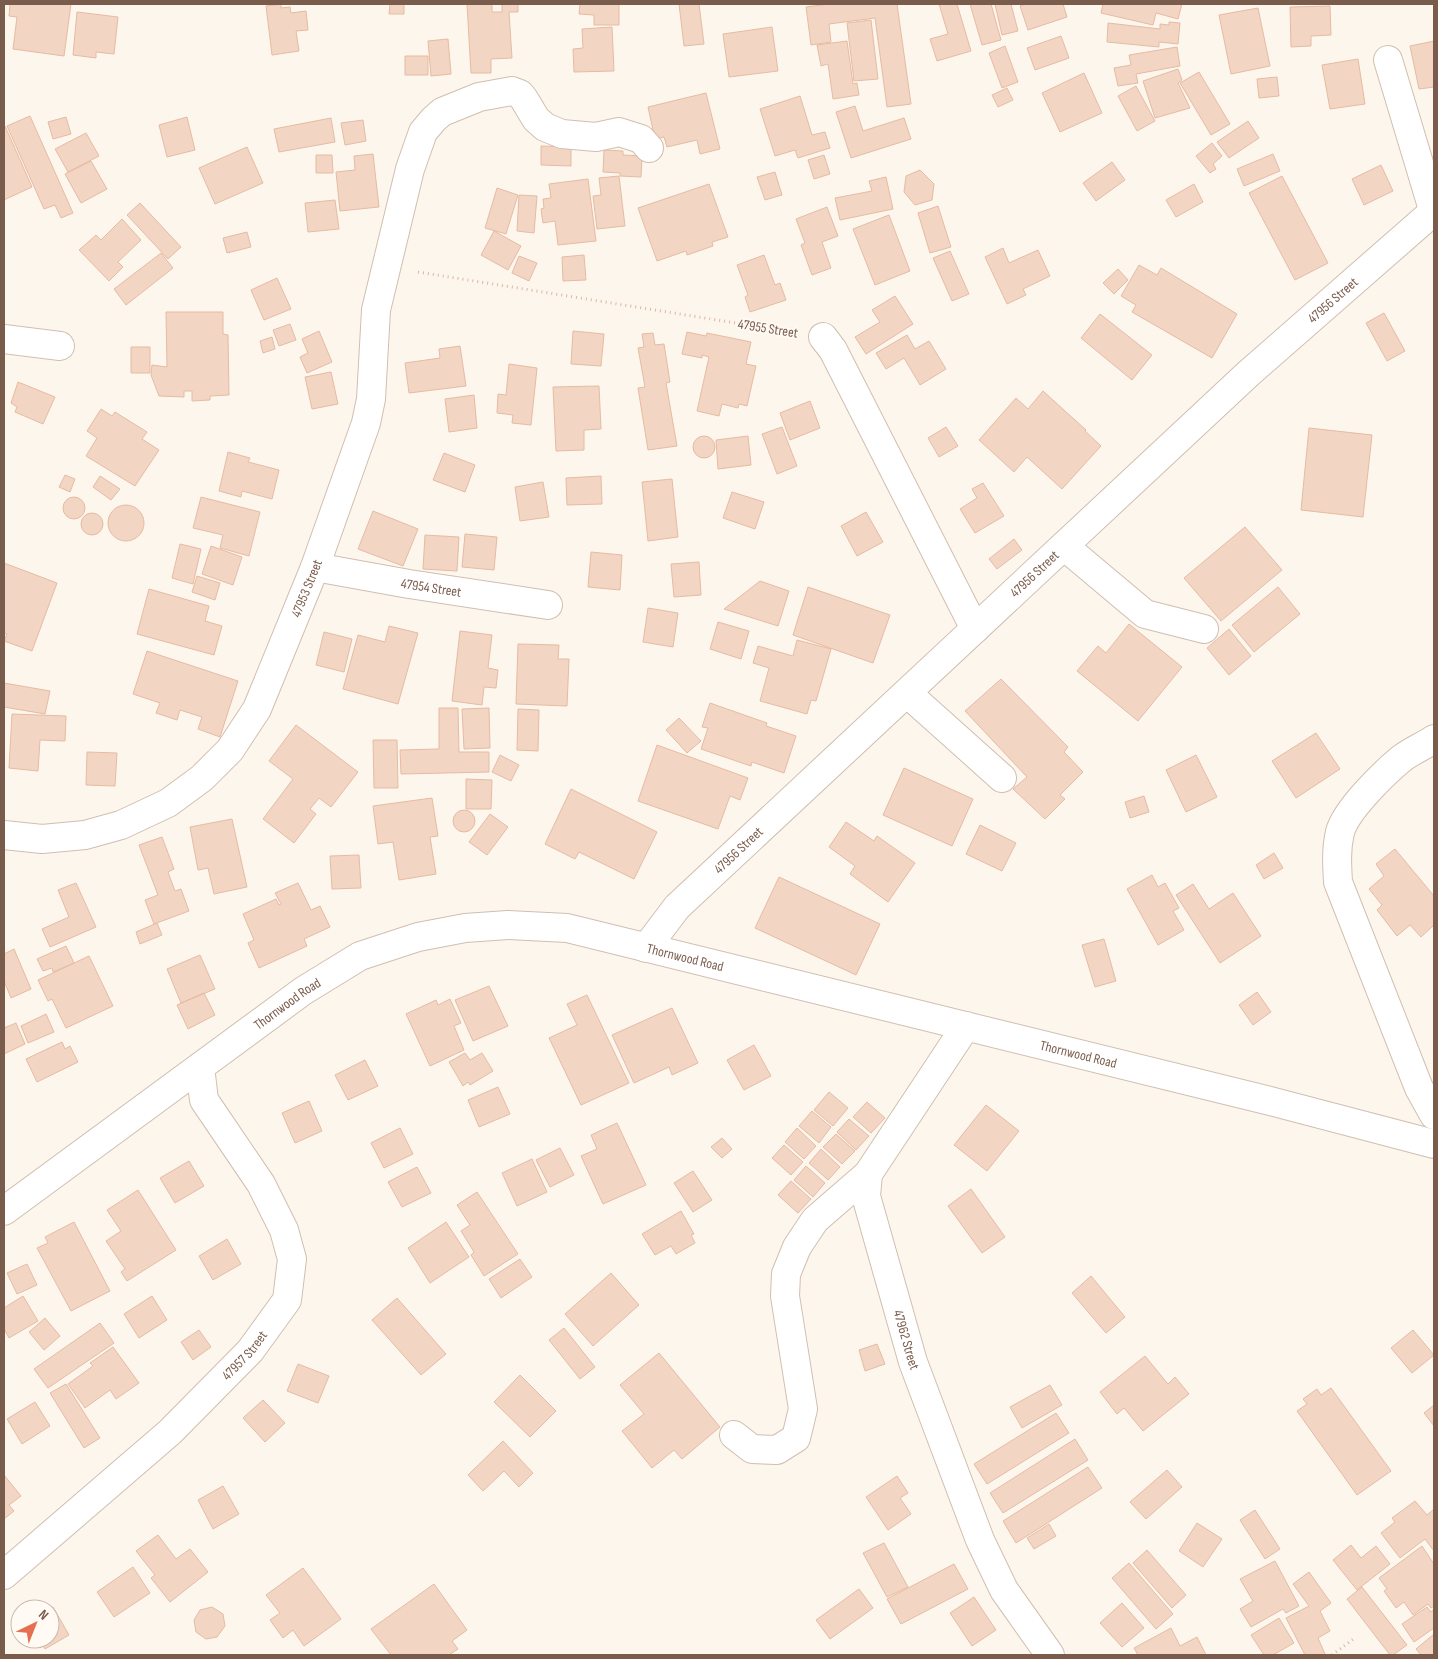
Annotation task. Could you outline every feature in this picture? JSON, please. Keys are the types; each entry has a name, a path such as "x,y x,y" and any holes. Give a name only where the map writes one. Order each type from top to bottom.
{"street":[{"path":"1388,60 1434,212"},
{"name":"47953 Street","path":"4,835 42,839 85,835 121,825 168,803 202,778 230,750 257,709 315,567 366,423 370,399 376,310 388,267 410,169 423,132 434,119 442,112 479,97 512,91 520,94 536,120 562,134 596,137 619,132 641,139 649,148"},
{"name":"47956 Street","path":"646,948 677,907 1249,373 1434,212"},
{"path":"823,337 833,350 976,629"},
{"path":"4,339 60,346"},
{"path":"1064,546 1145,614 1204,629"},
{"name":"47954 Street","path":"315,567 548,605"},
{"path":"907,693 1002,778"},
{"path":"1434,739 1402,758 1368,791 1352,811 1341,830 1336,856 1338,882 1419,1088 1434,1115"},
{"name":"Thornwood Road","path":"4,1211 303,991 360,956 418,937 465,928 508,925 567,928 1274,1102 1434,1144"},
{"path":"734,1436 752,1449 769,1450 778,1450 796,1438 803,1409 784,1296 786,1274 797,1246 815,1220 868,1174 966,1026"},
{"name":"47957 Street","path":"4,1575 170,1432 250,1351 287,1300 292,1259 284,1230 261,1184 204,1100 200,1067"},
{"name":"47962 Street","path":"868,1174 866,1196 914,1362 980,1540 1004,1590 1050,1655"}],"path":[{"name":"47955 Street","path":"388,267 823,337"},
{"path":"1332,1655 1356,1637"}],"building":[{"path":"10,4 71,4 64,56 13,49 17,17 9,16"},
{"path":"281,4 281,8 290,7 291,13 306,11 308,30 296,31 299,51 272,55 266,6"},
{"path":"390,4 404,4 404,14 389,14"},
{"path":"467,4 492,4 492,12 502,12 502,4 518,4 518,12 509,12 512,58 491,59 491,73 471,73"},
{"path":"580,4 619,4 619,25 594,25 594,15 579,14"},
{"path":"679,4 699,4 704,44 684,46"},
{"path":"829,4 897,4 911,104 887,107 875,18 829,24 831,42 811,45 806,7"},
{"path":"939,4 957,4 971,51 937,61 930,39 948,34"},
{"path":"970,4 991,4 1001,40 982,45"},
{"path":"995,4 1011,4 1018,31 1002,35"},
{"path":"1026,4 1063,4 1067,17 1028,30 1020,6"},
{"path":"1103,4 1182,4 1178,19 1156,13 1153,25 1101,13"},
{"path":"1330,6 1331,35 1311,36 1311,46 1291,47 1290,7"},
{"path":"1258,8 1270,66 1231,74 1219,15"},
{"path":"77,12 118,17 114,54 96,52 96,58 73,55"},
{"path":"871,20 878,79 854,81 847,23"},
{"path":"1169,22 1180,23 1178,44 1159,42 1159,47 1107,42 1108,23 1160,29 1160,24 1169,25"},
{"path":"612,27 614,71 574,72 573,49 583,48 582,29"},
{"path":"772,27 778,71 729,77 723,34"},
{"path":"1061,36 1069,58 1035,70 1027,48"},
{"path":"448,39 451,74 431,76 428,41"},
{"path":"847,41 853,84 857,83 859,95 833,99 828,64 821,66 817,45"},
{"path":"1434,41 1434,87 1419,89 1410,46"},
{"path":"1005,46 1018,82 1002,88 989,53"},
{"path":"1177,47 1180,66 1136,74 1138,83 1118,86 1114,68 1131,65 1129,55"},
{"path":"405,56 428,56 428,75 405,75"},
{"path":"1358,59 1365,104 1330,109 1322,65"},
{"path":"1178,69 1182,80 1178,83 1190,108 1155,118 1143,81"},
{"path":"1199,72 1230,124 1211,135 1180,83"},
{"path":"1084,73 1102,113 1060,132 1042,93"},
{"path":"1277,77 1279,96 1259,98 1257,79"},
{"path":"1136,86 1155,121 1137,131 1118,96"},
{"path":"1007,88 1013,100 998,107 992,95"},
{"path":"706,93 720,149 700,154 697,140 667,147 664,137 655,139 648,107"},
{"path":"800,96 812,135 825,132 830,148 798,158 795,150 775,156 760,109"},
{"path":"855,106 863,131 904,118 911,139 851,158 836,112"},
{"path":"30,116 73,213 61,218 55,205 44,209 7,126"},
{"path":"66,117 71,134 53,139 48,122"},
{"path":"187,117 195,150 167,157 159,125"},
{"path":"331,118 335,142 279,152 274,129"},
{"path":"363,120 366,141 345,145 341,123"},
{"path":"1248,121 1259,138 1229,158 1217,142"},
{"path":"4,127 32,187 4,200"},
{"path":"86,133 99,156 68,172 55,149"},
{"path":"1212,143 1222,156 1213,164 1216,169 1210,173 1196,156"},
{"path":"541,146 571,147 571,166 541,165"},
{"path":"247,147 263,183 215,204 199,168"},
{"path":"604,150 623,151 623,155 642,156 641,177 620,176 620,173 603,172"},
{"path":"373,154 379,207 340,211 336,172 355,170 354,156"},
{"path":"1273,154 1280,171 1244,186 1237,169"},
{"path":"316,155 332,155 333,173 316,173"},
{"path":"824,155 830,174 814,179 808,160"},
{"path":"91,161 107,189 81,203 65,174"},
{"path":"1112,162 1125,180 1096,201 1083,183"},
{"path":"1381,165 1393,191 1364,205 1352,179"},
{"path":"920,170 934,184 932,200 915,205 904,192 906,176"},
{"path":"775,172 782,195 765,200 757,177"},
{"path":"619,176 625,226 597,229 593,196 601,195 599,178"},
{"path":"1282,176 1328,263 1295,280 1249,193"},
{"path":"886,177 893,209 840,220 835,198 872,191 869,181"},
{"path":"588,179 596,241 558,245 555,221 543,223 541,209 544,208 543,199 551,198 549,184"},
{"path":"709,184 728,237 712,242 713,246 687,255 686,251 657,261 638,208"},
{"path":"1194,184 1203,202 1176,217 1166,200"},
{"path":"497,188 518,195 506,234 485,228"},
{"path":"519,195 537,196 534,233 517,231"},
{"path":"335,200 339,229 308,232 305,203"},
{"path":"140,203 181,247 168,259 127,215"},
{"path":"938,206 951,247 930,253 918,213"},
{"path":"827,207 838,236 822,242 831,268 812,275 801,245 805,243 796,219"},
{"path":"889,215 910,271 875,285 853,229"},
{"path":"122,219 141,240 118,262 123,267 109,281 79,250 96,235 101,240"},
{"path":"494,231 521,246 508,270 481,255"},
{"path":"247,232 251,247 227,253 223,238"},
{"path":"1003,248 1009,263 1038,250 1050,276 1023,289 1026,295 1007,304 985,257"},
{"path":"950,251 969,294 952,301 933,258"},
{"path":"161,253 173,268 126,305 114,289"},
{"path":"584,255 586,280 563,281 562,257"},
{"path":"764,255 775,285 780,283 786,300 750,312 745,297 748,295 737,265"},
{"path":"519,256 537,263 529,281 512,273"},
{"path":"1139,265 1157,275 1161,268 1237,314 1212,358 1132,312 1136,305 1121,296"},
{"path":"1118,269 1128,280 1114,294 1103,283"},
{"path":"277,278 291,309 264,320 251,290"},
{"path":"895,296 913,324 866,354 855,337 880,322 872,310"},
{"path":"166,312 223,312 223,334 228,335 229,395 210,396 210,400 192,401 192,391 184,391 184,397 159,396 151,375 152,365 167,367"},
{"path":"1384,313 1405,351 1387,361 1366,323"},
{"path":"1100,314 1152,355 1132,380 1081,338"},
{"path":"290,324 296,340 279,346 273,330"},
{"path":"319,331 332,362 307,373 300,357 308,353 302,339"},
{"path":"573,331 604,334 601,366 571,364"},
{"path":"687,332 706,336 707,333 751,342 746,364 756,366 747,406 739,404 738,408 722,404 719,416 697,411 709,357 702,355 702,358 682,354"},
{"path":"653,333 655,345 664,344 670,382 666,383 677,446 648,450 638,388 645,387 638,348 644,347 642,334"},
{"path":"907,335 915,349 929,341 946,369 920,385 904,358 886,369 876,353"},
{"path":"272,337 275,349 263,353 260,341"},
{"path":"460,346 466,386 409,393 405,363 440,358 439,349"},
{"path":"131,347 150,347 150,373 131,373"},
{"path":"509,364 537,368 531,425 512,423 513,415 497,413 498,394 506,395"},
{"path":"331,372 338,404 312,409 305,377"},
{"path":"18,382 55,397 43,424 15,412 17,407 11,403"},
{"path":"599,386 601,429 584,430 584,450 556,451 553,387"},
{"path":"1043,391 1101,446 1062,489 1027,457 1014,472 979,440 1016,398 1028,409"},
{"path":"474,395 477,428 449,432 445,399"},
{"path":"810,401 820,428 790,440 780,413"},
{"path":"101,409 112,416 115,412 147,432 142,439 159,450 135,486 86,456 97,438 87,431"},
{"path":"782,427 797,466 777,474 762,434"},
{"path":"946,427 958,446 939,457 928,438"},
{"path":"1309,428 1372,435 1363,517 1301,510"},
{"path":"704,436 712,439 715,447 712,455 704,458 696,455 693,447 696,439"},
{"path":"748,436 751,465 718,469 716,440"},
{"path":"228,452 250,458 248,462 279,470 272,499 242,491 241,497 219,491"},
{"path":"444,453 475,465 465,492 433,480"},
{"path":"65,475 75,479 70,492 59,487"},
{"path":"100,476 120,489 111,500 93,487"},
{"path":"601,476 602,504 567,505 566,478"},
{"path":"672,479 678,537 648,541 642,482"},
{"path":"543,482 549,517 520,521 515,487"},
{"path":"983,483 1004,516 975,533 960,509 977,498 972,489"},
{"path":"732,492 764,502 755,529 723,518"},
{"path":"74,497 82,500 85,508 82,516 74,519 66,516 63,508 66,500"},
{"path":"201,497 260,512 249,556 220,548 223,535 193,528"},
{"path":"126,505 139,510 144,523 139,536 126,541 113,536 108,523 113,510"},
{"path":"373,511 418,529 403,566 358,549"},
{"path":"866,512 883,542 857,556 841,526"},
{"path":"92,513 100,516 103,524 100,532 92,535 84,532 81,524 84,516"},
{"path":"1245,527 1282,570 1221,621 1184,578"},
{"path":"465,534 497,537 494,570 462,567"},
{"path":"425,535 459,537 457,571 423,569"},
{"path":"1014,539 1022,550 997,569 989,559"},
{"path":"180,544 201,549 193,584 172,578"},
{"path":"211,546 242,557 233,585 202,574"},
{"path":"591,552 622,555 620,590 588,587"},
{"path":"699,562 701,595 674,597 671,564"},
{"path":"4,563 57,583 32,651 4,641 7,634 4,633"},
{"path":"197,576 220,583 215,600 192,592"},
{"path":"760,581 789,591 778,626 724,609"},
{"path":"808,587 890,615 873,663 793,635"},
{"path":"1278,587 1300,614 1254,652 1232,625"},
{"path":"149,589 209,606 205,621 222,626 214,655 137,634"},
{"path":"648,608 678,613 673,647 643,642"},
{"path":"718,622 749,631 741,659 710,649"},
{"path":"1129,624 1182,667 1138,721 1077,671 1098,646 1106,653"},
{"path":"389,626 418,633 398,704 343,689 358,635 385,642"},
{"path":"1229,629 1251,656 1229,675 1207,648"},
{"path":"460,631 492,635 488,668 498,670 496,688 484,687 482,705 452,701"},
{"path":"324,632 352,639 344,672 316,665"},
{"path":"797,640 831,649 816,701 811,700 807,714 760,701 769,668 753,663 758,646 793,656"},
{"path":"518,644 559,645 558,659 569,659 567,706 516,704"},
{"path":"147,651 238,681 220,737 198,729 202,717 180,710 177,720 156,713 160,703 133,694"},
{"path":"1001,679 1068,747 1064,752 1083,772 1060,795 1065,799 1045,819 1013,789 1027,777 965,711"},
{"path":"4,683 50,691 45,714 4,707"},
{"path":"710,703 767,723 766,726 796,736 784,773 752,762 751,766 701,749 708,728 702,727"},
{"path":"439,708 458,708 459,752 489,752 489,772 401,774 400,750 439,749"},
{"path":"489,708 490,748 464,749 462,709"},
{"path":"518,709 539,710 538,751 517,750"},
{"path":"12,714 66,716 65,741 40,740 38,771 9,768"},
{"path":"679,718 701,741 687,753 666,730"},
{"path":"296,725 358,772 331,807 319,798 310,809 316,814 294,843 263,819 293,779 269,761"},
{"path":"1316,733 1340,769 1296,798 1272,761"},
{"path":"373,740 397,740 398,788 374,788"},
{"path":"657,745 748,778 740,800 730,796 718,829 638,801"},
{"path":"87,752 117,753 115,786 86,785"},
{"path":"500,755 519,765 511,781 492,772"},
{"path":"1196,755 1217,797 1186,812 1166,770"},
{"path":"904,768 973,799 952,846 883,815"},
{"path":"466,779 492,780 491,809 466,809"},
{"path":"571,789 657,832 634,879 579,852 575,859 545,844"},
{"path":"1144,796 1149,812 1130,818 1125,802"},
{"path":"432,798 438,836 430,837 436,874 399,880 393,842 378,844 373,806"},
{"path":"464,810 472,813 475,821 472,829 464,832 456,829 453,821 456,813"},
{"path":"490,814 508,827 487,855 469,842"},
{"path":"232,819 247,887 214,894 208,868 198,870 190,827"},
{"path":"846,822 874,841 877,836 915,863 888,902 850,874 855,866 829,847"},
{"path":"980,825 1016,843 1002,871 966,854"},
{"path":"162,837 174,869 168,872 175,891 181,889 189,911 154,924 145,900 158,895 139,845"},
{"path":"1395,849 1434,896 1434,925 1421,937 1410,925 1397,936 1377,910 1382,905 1369,889 1384,876 1376,864"},
{"path":"1274,853 1283,868 1264,879 1256,865"},
{"path":"359,855 361,888 332,889 330,856"},
{"path":"1152,875 1158,887 1165,883 1179,908 1173,911 1184,930 1158,945 1127,889"},
{"path":"779,877 880,924 856,975 755,928"},
{"path":"76,883 96,927 50,947 42,929 69,917 58,890"},
{"path":"298,883 311,910 320,906 330,927 304,939 307,946 259,968 248,943 254,940 243,914 276,899 279,905 281,904 275,893"},
{"path":"1193,884 1209,909 1233,893 1261,936 1220,963 1176,895"},
{"path":"157,923 162,935 140,944 136,932"},
{"path":"1104,939 1116,981 1095,987 1082,945"},
{"path":"66,946 74,963 53,972 52,968 43,971 37,959"},
{"path":"14,949 31,989 11,998 4,981 4,954"},
{"path":"200,955 215,989 181,1003 167,969"},
{"path":"89,956 113,1006 66,1028 52,999 48,1001 38,980"},
{"path":"489,986 508,1026 473,1041 455,1000"},
{"path":"1257,992 1271,1012 1253,1025 1239,1005"},
{"path":"204,993 215,1015 188,1029 177,1005"},
{"path":"587,995 629,1083 581,1105 549,1038 577,1025 567,1004"},
{"path":"450,999 461,1023 454,1026 464,1050 430,1066 406,1014 436,1000 438,1005"},
{"path":"672,1008 698,1063 672,1075 669,1067 634,1083 612,1035"},
{"path":"46,1014 54,1032 28,1043 21,1026"},
{"path":"16,1023 25,1044 4,1054 4,1028"},
{"path":"62,1042 65,1049 70,1046 78,1062 37,1082 26,1059"},
{"path":"754,1045 771,1076 744,1090 727,1060"},
{"path":"465,1053 470,1060 482,1053 493,1071 470,1085 468,1082 463,1086 449,1062"},
{"path":"365,1060 378,1086 348,1100 335,1075"},
{"path":"498,1087 510,1114 479,1127 468,1100"},
{"path":"829,1092 848,1108 833,1126 814,1110"},
{"path":"309,1101 322,1131 295,1143 282,1113"},
{"path":"867,1102 885,1118 871,1133 853,1117"},
{"path":"986,1105 1019,1131 987,1171 954,1145"},
{"path":"812,1111 831,1127 819,1143 799,1126"},
{"path":"849,1119 869,1136 856,1150 837,1132"},
{"path":"617,1123 646,1185 603,1204 581,1156 597,1149 591,1135"},
{"path":"400,1128 413,1154 384,1168 371,1143"},
{"path":"797,1128 816,1146 804,1159 785,1142"},
{"path":"836,1134 855,1151 842,1164 823,1147"},
{"path":"722,1138 732,1149 722,1158 711,1147"},
{"path":"784,1145 803,1162 791,1175 772,1158"},
{"path":"560,1148 574,1175 550,1187 536,1160"},
{"path":"821,1149 840,1167 828,1180 809,1163"},
{"path":"532,1159 547,1192 517,1206 502,1173"},
{"path":"189,1161 204,1186 175,1203 160,1178"},
{"path":"806,1166 825,1183 813,1197 794,1180"},
{"path":"417,1167 431,1193 402,1207 388,1182"},
{"path":"693,1171 712,1200 693,1212 674,1183"},
{"path":"791,1181 811,1199 798,1213 778,1195"},
{"path":"971,1189 1005,1237 982,1253 948,1206"},
{"path":"138,1190 176,1250 127,1281 121,1272 125,1269 106,1241 121,1231 107,1210"},
{"path":"477,1192 518,1254 484,1276 471,1255 474,1252 461,1231 470,1225 457,1205"},
{"path":"681,1211 694,1234 691,1235 695,1243 676,1254 671,1246 655,1255 642,1234"},
{"path":"74,1222 110,1291 71,1311 37,1248 48,1243 45,1237"},
{"path":"446,1222 469,1257 430,1283 408,1248"},
{"path":"227,1239 241,1264 213,1280 199,1256"},
{"path":"520,1259 532,1277 501,1298 489,1279"},
{"path":"27,1264 37,1285 17,1294 7,1273"},
{"path":"611,1273 639,1305 593,1346 565,1314"},
{"path":"1091,1276 1125,1317 1106,1333 1072,1293"},
{"path":"23,1296 38,1321 9,1338 4,1329 4,1308"},
{"path":"152,1296 167,1320 139,1338 124,1314"},
{"path":"397,1298 446,1354 421,1375 372,1320"},
{"path":"45,1318 60,1336 44,1350 29,1332"},
{"path":"100,1323 114,1343 48,1388 34,1369"},
{"path":"564,1328 595,1367 580,1379 549,1340"},
{"path":"199,1330 211,1347 193,1360 181,1342"},
{"path":"1413,1330 1434,1355 1412,1373 1391,1348"},
{"path":"877,1344 885,1364 865,1371 859,1350"},
{"path":"113,1347 139,1383 116,1399 110,1390 85,1408 68,1384 93,1366 90,1363"},
{"path":"659,1353 720,1427 682,1459 674,1450 652,1468 622,1431 644,1414 620,1385"},
{"path":"1145,1356 1168,1384 1175,1377 1189,1394 1143,1431 1124,1408 1117,1414 1100,1392"},
{"path":"298,1364 329,1376 318,1403 287,1391"},
{"path":"520,1375 556,1411 530,1437 494,1402"},
{"path":"66,1384 100,1438 84,1448 50,1393"},
{"path":"1050,1385 1062,1405 1022,1428 1010,1407"},
{"path":"1331,1388 1391,1471 1357,1495 1297,1411 1307,1404 1303,1399 1317,1389 1321,1395"},
{"path":"263,1400 285,1423 265,1442 243,1418"},
{"path":"35,1402 50,1426 22,1444 7,1419"},
{"path":"1434,1405 1434,1426 1424,1413"},
{"path":"1056,1413 1069,1433 987,1484 974,1464"},
{"path":"1075,1439 1088,1460 1003,1513 990,1493"},
{"path":"503,1441 533,1473 519,1487 504,1471 483,1491 468,1475"},
{"path":"1088,1467 1102,1488 1016,1543 1003,1521"},
{"path":"1167,1470 1182,1487 1146,1519 1130,1502"},
{"path":"4,1475 21,1496 9,1505 14,1511 4,1519"},
{"path":"897,1476 908,1493 900,1498 911,1514 888,1530 866,1497"},
{"path":"223,1486 239,1514 213,1529 198,1500"},
{"path":"1415,1501 1427,1515 1434,1509 1434,1551 1425,1539 1400,1558 1381,1533 1395,1522 1392,1518"},
{"path":"1255,1510 1280,1549 1265,1559 1240,1520"},
{"path":"1197,1523 1222,1539 1203,1567 1179,1551"},
{"path":"1049,1524 1056,1536 1034,1549 1027,1538"},
{"path":"158,1535 176,1559 190,1549 208,1572 170,1602 151,1578 155,1575 136,1551"},
{"path":"884,1543 908,1587 887,1597 863,1553"},
{"path":"1351,1545 1361,1558 1376,1546 1390,1564 1357,1590 1333,1560"},
{"path":"1422,1546 1434,1564 1434,1606 1431,1608 1428,1604 1413,1615 1404,1602 1396,1608 1384,1591 1387,1589 1379,1578"},
{"path":"1147,1550 1186,1595 1172,1608 1133,1563"},
{"path":"1275,1561 1299,1606 1286,1613 1283,1609 1251,1627 1240,1609 1253,1601 1240,1579"},
{"path":"1129,1563 1173,1614 1156,1629 1112,1578"},
{"path":"954,1564 968,1589 901,1624 887,1599"},
{"path":"133,1567 150,1593 114,1617 97,1592"},
{"path":"303,1568 341,1619 304,1646 293,1630 283,1638 270,1620 280,1613 266,1595"},
{"path":"1309,1572 1331,1603 1320,1611 1330,1631 1318,1638 1325,1654 1322,1655 1305,1655 1286,1618 1309,1606 1293,1584"},
{"path":"434,1584 467,1630 452,1641 458,1649 449,1655 391,1655 371,1629"},
{"path":"1362,1587 1407,1645 1393,1655 1390,1655 1347,1599"},
{"path":"859,1589 873,1608 830,1639 816,1620"},
{"path":"974,1597 996,1630 972,1646 950,1613"},
{"path":"1122,1603 1144,1628 1122,1647 1100,1623"},
{"path":"212,1607 223,1614 225,1626 217,1637 206,1639 196,1632 194,1620 200,1610"},
{"path":"1427,1607 1431,1612 1434,1609 1434,1628 1414,1642 1402,1624"},
{"path":"1279,1618 1294,1643 1273,1655 1264,1655 1251,1635"},
{"path":"60,1619 69,1635 60,1640"},
{"path":"1171,1628 1180,1646 1197,1637 1206,1655 1138,1655 1134,1648"},
{"path":"1434,1634 1434,1655 1421,1655 1416,1649"}]}
